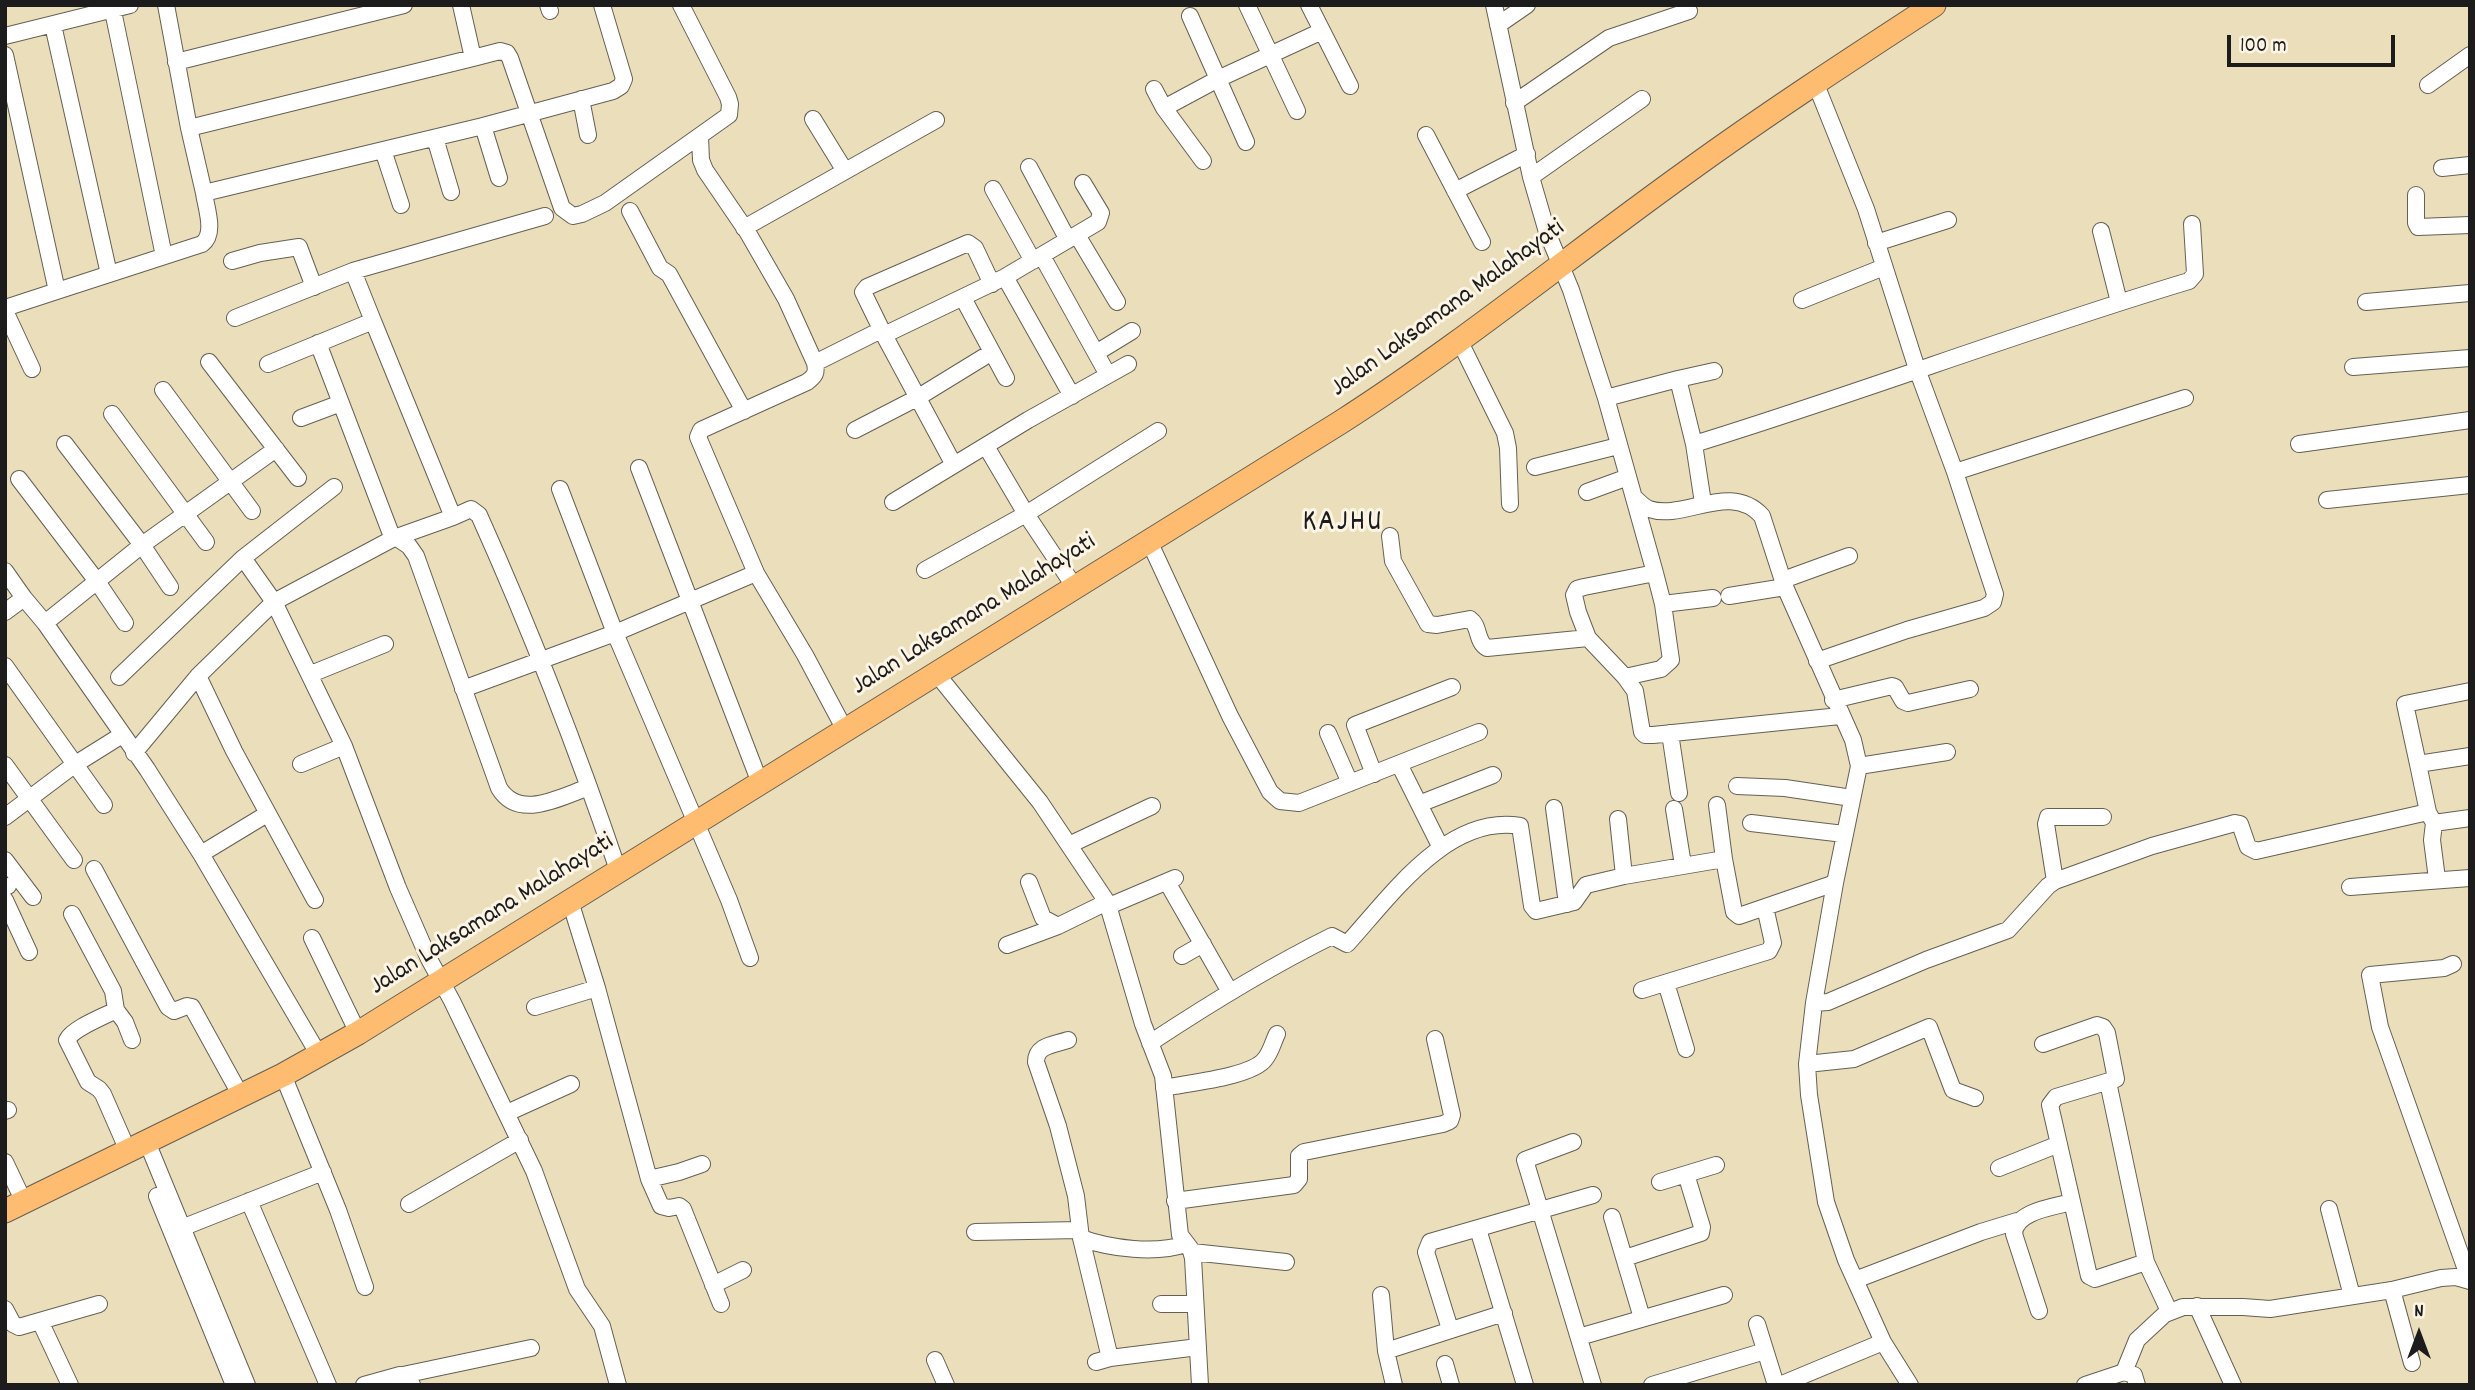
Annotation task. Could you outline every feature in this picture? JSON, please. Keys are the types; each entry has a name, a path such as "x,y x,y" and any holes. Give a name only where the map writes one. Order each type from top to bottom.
{"highway":[{"name":"Jalan Laksamana Malahayati","path":"14,1207 283,1075 358,1034 1356,413 1689,170 1815,82 1934,5"}],"street":[{"path":"5,36 53,25 73,13 113,11 130,5"},
{"path":"32,369 5,309 207,241 210,232 204,193 166,5"},
{"path":"176,62 404,5"},
{"path":"461,5 473,58"},
{"path":"204,193 435,138 613,91 621,86 624,79 602,5"},
{"path":"189,128 500,51 507,53 562,208 573,216 582,214 605,202 700,139 729,115 730,104 681,5"},
{"path":"1247,5 1297,111"},
{"path":"1309,5 1350,86"},
{"path":"1494,5 1531,177 1547,232 1561,264 1606,398 1663,604 1671,655 1668,665 1625,677"},
{"path":"1498,25 1527,5"},
{"path":"113,11 164,256"},
{"path":"1514,103 1609,38 1689,11"},
{"path":"1191,16 1246,142"},
{"path":"53,25 109,274"},
{"path":"1164,108 1218,79 1322,31"},
{"path":"5,55 57,291"},
{"path":"2428,85 2470,55"},
{"path":"1815,82 1866,209 1917,369 1955,472 1995,594 1993,602 1984,608 1907,629 1817,661"},
{"path":"1154,89 1164,108 1203,161"},
{"path":"581,99 588,135"},
{"path":"1531,177 1643,99"},
{"path":"813,119 845,171"},
{"path":"744,228 936,120"},
{"path":"483,126 499,178"},
{"path":"1426,135 1482,242"},
{"path":"435,138 451,192"},
{"path":"700,139 701,160 705,170 744,228 786,299 815,363 816,371 813,377 701,430 698,437 757,573 806,655 845,730"},
{"path":"383,150 401,205"},
{"path":"1455,191 1527,154"},
{"path":"2442,168 2470,165"},
{"path":"1029,167 1117,302"},
{"path":"815,363 963,298 1037,259 1098,222 1101,216 1083,183"},
{"path":"993,189 1108,375"},
{"path":"2416,195 2418,227 2470,225"},
{"path":"634,209 668,265 669,274 744,411"},
{"path":"235,318 353,271 545,216"},
{"path":"1876,243 1948,220"},
{"path":"1694,444 1806,410 1917,369 2189,281 2195,274 2192,224"},
{"path":"2101,231 2119,302"},
{"path":"954,465 882,333 863,295 864,289 963,244 971,244 999,280 1072,396"},
{"path":"232,261 260,253 299,247 314,287"},
{"path":"1802,300 1884,267"},
{"path":"353,271 453,517"},
{"path":"2365,302 2470,293"},
{"path":"963,298 1006,378"},
{"path":"268,364 373,321"},
{"path":"1096,352 1132,331"},
{"path":"1459,340 1505,433 1510,504"},
{"path":"318,343 394,538 409,546 416,555 499,789 512,803 531,806 589,787"},
{"path":"855,430 917,398 992,352"},
{"path":"2353,367 2470,358"},
{"path":"209,362 298,478"},
{"path":"893,502 1028,420 1128,364"},
{"path":"1606,398 1714,372"},
{"path":"1678,379 1694,444 1703,503"},
{"path":"163,390 252,510"},
{"path":"1955,472 2185,398"},
{"path":"301,418 341,402"},
{"path":"112,414 206,542"},
{"path":"2299,444 2470,420"},
{"path":"925,570 1026,514 1158,431"},
{"path":"65,444 142,545 170,587"},
{"path":"1535,467 1618,446"},
{"path":"987,447 1026,514 1074,586"},
{"path":"45,623 142,545 276,449"},
{"path":"639,468 760,783"},
{"path":"1587,492 1628,477"},
{"path":"19,479 96,580 125,623"},
{"path":"2327,500 2470,485"},
{"path":"119,677 243,558 334,487"},
{"path":"560,489 615,633 697,822 750,958"},
{"path":"1636,499 1647,509 1658,510 1731,502 1745,504 1762,516 1784,583 1840,716 1853,740 1858,766 1814,1003 1807,1064 1809,1095 1826,1202 1855,1280 1883,1342 1909,1385"},
{"path":"134,753 198,676 274,602 394,538 471,509 479,515 523,614 618,870"},
{"path":"1390,536 1393,561 1427,624 1473,620 1481,644 1487,649 1588,638"},
{"path":"1149,541 1230,716 1270,792 1280,801 1293,804 1479,732"},
{"path":"1663,604 1721,597 1784,583 1849,556"},
{"path":"243,558 274,602 344,746 398,888 520,1140 578,1289 602,1326 618,1385"},
{"path":"5,570 147,769 319,1055"},
{"path":"463,689 615,633 757,573"},
{"path":"1655,573 1577,589 1574,595 1588,638 1635,691 1642,732 1645,735 1840,716"},
{"path":"5,612 24,598"},
{"path":"311,674 386,644"},
{"path":"5,666 104,805"},
{"path":"936,673 1040,802 1108,904 1143,1024 1163,1076 1180,1235 1189,1248 1200,1385"},
{"path":"198,676 267,814 314,900"},
{"path":"1833,700 1892,686 1903,701 1908,703 1970,689"},
{"path":"1374,774 1355,725 1452,687"},
{"path":"2437,879 2431,818 2405,704 2470,691"},
{"path":"1328,733 1350,783"},
{"path":"1670,733 1683,865"},
{"path":"5,817 74,765 122,735"},
{"path":"301,764 344,746"},
{"path":"1858,766 1947,752"},
{"path":"2418,764 2470,756"},
{"path":"1399,764 1441,848"},
{"path":"5,765 74,860"},
{"path":"1419,804 1493,775"},
{"path":"1737,786 1785,788 1852,798"},
{"path":"1717,805 1724,859 1736,915 1835,883"},
{"path":"1069,845 1152,806"},
{"path":"1554,808 1567,904"},
{"path":"201,855 267,814"},
{"path":"2055,881 2047,819 2050,816 2103,817"},
{"path":"1814,1003 1828,1002 2013,926 2055,881 2152,846 2235,823 2240,824 2248,847 2256,851 2431,818 2470,818"},
{"path":"1618,819 1624,876"},
{"path":"1751,823 1844,834"},
{"path":"1150,1043 1230,992 1332,936 1347,944 1410,875 1441,848 1470,832 1497,824 1520,826 1533,909 1540,911 1574,902 1586,885 1724,859"},
{"path":"5,860 33,897"},
{"path":"94,869 168,1007 174,1011 192,1007 241,1096"},
{"path":"2350,887 2470,878"},
{"path":"1007,945 1171,880 1230,992"},
{"path":"1029,882 1043,918 1058,926"},
{"path":"6,891 29,952"},
{"path":"570,901 597,988 649,1179 662,1206 679,1206 683,1209 720,1304"},
{"path":"1642,990 1769,951 1773,943 1765,907"},
{"path":"72,914 113,990 116,1010 125,1022 132,1040"},
{"path":"312,938 358,1034"},
{"path":"1182,956 1203,944"},
{"path":"2454,964 2444,968 2370,975 2380,1027 2470,1281"},
{"path":"1666,983 1686,1049"},
{"path":"535,1007 597,988"},
{"path":"116,1010 69,1035 67,1040 88,1082 99,1088 138,1147 177,1230 239,1384"},
{"path":"2043,1044 2097,1025 2103,1027 2107,1033 2116,1079 2056,1097 2051,1102 2089,1276 2099,1278 2146,1262"},
{"path":"1807,1064 1861,1057 1929,1027 1953,1090 1975,1098"},
{"path":"1164,1088 1255,1067 1265,1060 1277,1034"},
{"path":"1175,1201 1294,1185 1299,1179 1299,1156 1304,1152 1450,1121 1452,1115 1435,1039"},
{"path":"1068,1040 1039,1050 1036,1062 1058,1126 1076,1196 1103,1360 1198,1347"},
{"path":"283,1075 323,1172 365,1287"},
{"path":"2108,1082 2146,1262 2169,1311"},
{"path":"506,1112 571,1084"},
{"path":"409,1204 520,1140"},
{"path":"1573,1142 1525,1158 1593,1385"},
{"path":"1999,1168 2059,1144"},
{"path":"5,1162 14,1207"},
{"path":"649,1179 702,1164"},
{"path":"1660,1182 1716,1165"},
{"path":"177,1230 323,1172"},
{"path":"1625,1258 1701,1233 1702,1227 1686,1174"},
{"path":"1450,1329 1426,1249 1430,1241 1593,1195"},
{"path":"250,1201 328,1385"},
{"path":"1855,1280 2022,1217 2072,1202"},
{"path":"2329,1209 2352,1296"},
{"path":"1612,1217 1642,1318"},
{"path":"2017,1221 2014,1234 2039,1311"},
{"path":"1478,1228 1525,1385"},
{"path":"975,1232 1081,1234 1102,1244 1189,1248 1286,1262"},
{"path":"713,1285 743,1270"},
{"path":"2124,1372 2137,1340 2169,1311 2197,1306 2270,1309 2392,1290 2441,1278 2456,1277 2470,1281"},
{"path":"2392,1290 2413,1363"},
{"path":"1381,1295 1386,1351 1394,1385"},
{"path":"1579,1337 1724,1295"},
{"path":"5,1309 16,1326 23,1326 99,1304"},
{"path":"1161,1304 1195,1304"},
{"path":"2197,1306 2233,1385"},
{"path":"1386,1351 1504,1313"},
{"path":"40,1321 70,1385"},
{"path":"1757,1324 1778,1385 1883,1342"},
{"path":"364,1385 407,1380 531,1348"},
{"path":"1651,1385 1765,1351"},
{"path":"936,1360 946,1385"},
{"path":"1445,1364 1451,1385"},
{"path":"2085,1385 2124,1372 2134,1375 2137,1385"}],"district":[{"name":"KAJHU","path":"1343,525"}]}
